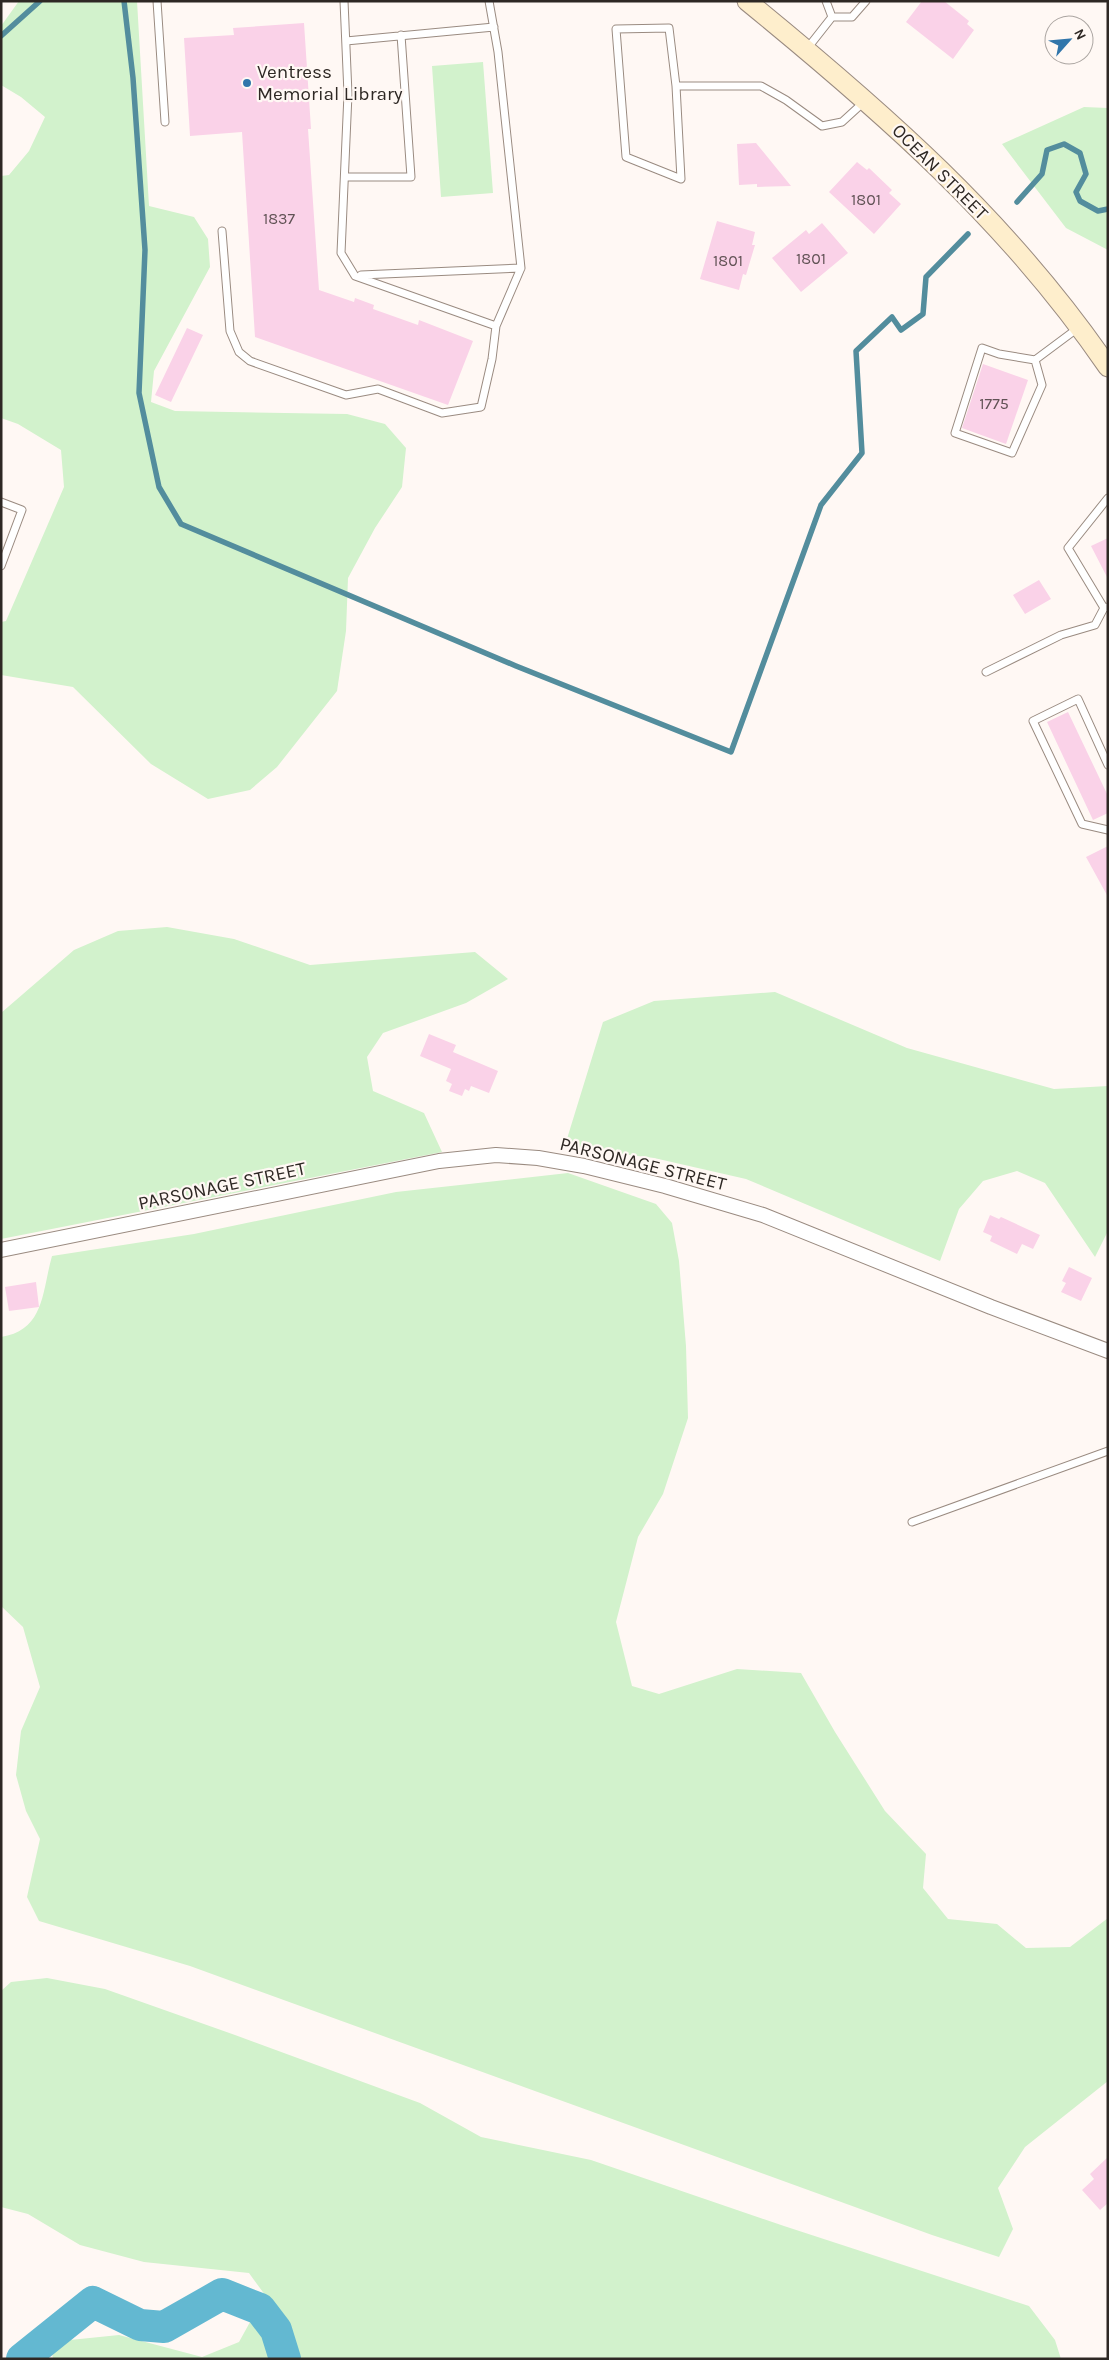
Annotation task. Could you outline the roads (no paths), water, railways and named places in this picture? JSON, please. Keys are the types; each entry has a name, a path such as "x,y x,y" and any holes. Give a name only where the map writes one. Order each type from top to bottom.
{"main road":[{"name":"OCEAN STREET","path":"747,1 914,143 980,210 1032,268 1108,367"}],"street":[{"name":"PARSONAGE STREET","path":"1,1250 440,1161 496,1155 538,1158 593,1168 763,1215 991,1307 1108,1351"}],"lane":[{"path":"157,1 165,122"},
{"path":"344,1 348,94 341,253 355,276 496,326"},
{"path":"222,231 230,331 239,352 250,361 346,395 378,389 442,413 481,407 492,359 496,326 521,268 499,62 489,1"},
{"path":"826,1 832,17"},
{"path":"806,50 832,17 852,16 866,1"},
{"path":"346,40 494,27"},
{"path":"616,28 669,28 676,86 680,160 681,178 626,157 616,28"},
{"path":"345,177 411,177 401,35"},
{"path":"676,86 760,86 786,100 822,126 842,122 866,101"},
{"path":"355,276 521,268"},
{"path":"1035,360 1042,385 1012,453 955,433 982,348 998,354 1035,360 1079,328"},
{"path":"986,672 1061,635 1095,625 1106,608 1068,548 1108,498"},
{"path":"1,502 22,510 1,566"},
{"path":"1108,765 1078,699 1033,721 1082,824 1108,830"},
{"path":"912,1522 1108,1451"}],"waterway":[{"path":"1,36 40,1"},
{"path":"124,1 133,78 145,250 139,393 159,487 181,524 516,666 731,752 821,505 862,453 856,351 892,317 901,330 923,314 926,277 968,234"},
{"path":"1017,202 1042,174 1047,150 1064,144 1080,153 1086,174 1076,192 1080,201 1098,211 1108,209"},
{"path":"22,2359 93,2302 140,2325 164,2327 222,2294 260,2309 276,2330 285,2359"}],"place":[{"name":"Ventress Memorial Library","path":"247,83"}]}
